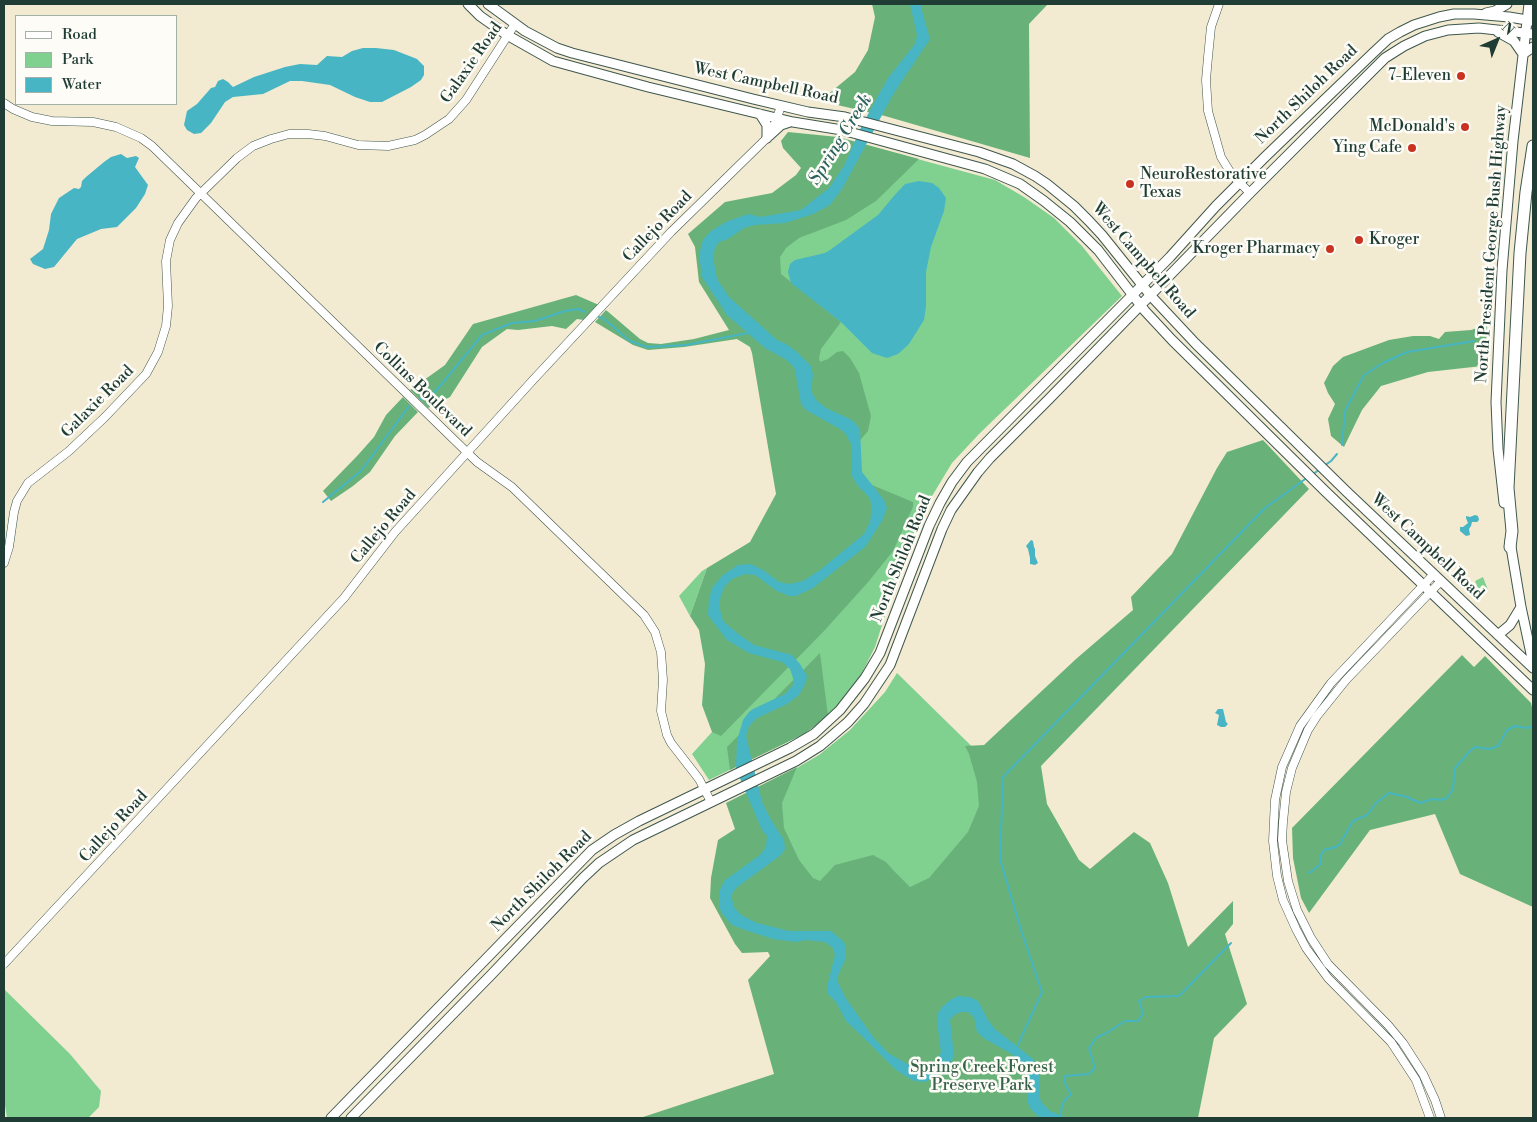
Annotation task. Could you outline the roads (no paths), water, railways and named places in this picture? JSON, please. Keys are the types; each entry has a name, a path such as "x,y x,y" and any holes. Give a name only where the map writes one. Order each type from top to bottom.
{"highway":[{"path":"1510,547 1512,531 1508,488 1520,253 1533,146"}],"main road":[{"name":"West Campbell Road","path":"468,4 480,16 508,35 553,61 790,122 842,130 960,161 1009,178 1030,191 1056,210 1098,250 1141,306 1172,340 1533,690"},
{"name":"West Campbell Road","path":"488,4 541,40 572,53 781,106 845,117 979,152 1005,161 1047,184 1089,221 1151,296 1195,343 1335,481 1533,668"},
{"path":"1478,15 1495,11 1507,4"},
{"name":"North President George Bush Highway","path":"1529,4 1529,33 1523,54 1502,270 1496,402 1500,476 1510,547 1520,607 1533,664"},
{"name":"North Shiloh Road","path":"331,1118 592,850 633,824 790,748 809,737 834,716 853,694 880,653 928,526 952,482 974,455 1180,247 1216,206 1303,119 1388,39 1407,28 1429,19 1454,14 1530,20"},
{"name":"North Shiloh Road","path":"351,1118 593,868 616,850 633,840 810,753 839,730 864,704 890,665 951,510 990,458 1385,58 1404,46 1426,36 1448,30 1469,28 1529,33"},
{"path":"1495,30 1514,41 1523,54 1533,48"},
{"path":"760,114 768,125 768,137"},
{"path":"768,137 781,125 790,122"},
{"path":"1172,340 1185,348 1214,373 1227,373"},
{"path":"1498,635 1510,625 1520,607"},
{"path":"1520,607 1533,638"}],"street":[{"path":"1219,4 1211,27 1208,57 1208,111 1221,157 1232,174 1250,193"},
{"name":"Galaxie Road","path":"4,564 10,547 17,501 28,483 78,443 112,410 146,374 158,352 166,326 168,306 166,261 170,240 178,223 201,193 237,158 253,146 289,134 325,136 358,145 388,146 415,140 425,135 449,119 466,100 515,24"},
{"name":"Collins Boulevard","path":"4,103 32,117 52,121 106,124 141,138 201,193 466,452 512,487 644,615 658,640 661,652 663,680 661,711 667,735 671,744 699,779 711,802"},
{"name":"Callejo Road","path":"4,964 338,606 395,532 466,452 671,232 768,137 781,106"},
{"path":"1434,574 1427,588 1349,677 1308,730 1292,768 1286,792 1282,840 1288,881 1297,910 1320,951 1328,964 1403,1043 1423,1074 1441,1118"},
{"path":"1430,1118 1416,1080 1390,1042 1328,978 1306,948 1296,930 1283,900 1277,876 1273,826 1275,800 1282,767 1303,721 1331,683 1358,655 1427,588 1441,580"},
{"path":"1349,677 1348,674 1358,655"}],"water":[{"path":"910,4 921,4 930,39 894,93 842,189 830,205 813,214 785,223 755,225 744,228 728,239 719,242 713,257 717,279 729,297 777,340 797,352 811,366 813,375 811,391 817,401 826,408 852,420 860,429 862,472 884,500 887,508 882,521 865,547 813,588 796,596 789,596 777,591 755,575 745,574 732,579 725,586 721,595 719,606 723,621 754,645 792,655 807,676 799,695 787,704 757,718 749,726 746,736 762,802 784,840 785,849 781,855 736,888 732,894 732,899 734,907 741,915 757,923 789,931 831,931 844,942 846,958 837,980 845,997 873,1037 888,1053 918,1070 925,1070 938,1060 941,1052 937,1021 938,1013 942,1007 958,996 970,997 978,1001 995,1029 1033,1059 1039,1069 1039,1096 1042,1103 1050,1111 1067,1118 1040,1118 1030,1108 1027,1101 1027,1071 1012,1054 985,1039 977,1032 974,1017 968,1012 960,1012 950,1020 954,1056 948,1067 926,1082 914,1081 896,1070 846,1021 836,1002 828,994 827,987 835,955 833,948 825,942 805,940 796,942 773,939 745,930 732,925 721,912 719,905 719,892 724,881 760,855 766,847 767,836 762,830 736,769 737,741 743,720 753,709 785,694 793,685 793,678 790,669 782,662 749,653 727,640 708,615 712,588 722,576 738,565 751,564 779,582 789,584 803,581 820,570 864,534 870,522 872,506 869,497 858,486 852,476 851,444 845,433 806,410 801,404 793,366 785,359 765,348 727,315 702,277 699,255 703,240 711,231 726,222 748,214 761,217 801,210 829,188 844,166 862,125 888,78 915,44 917,35"},
{"path":"363,48 394,50 417,59 424,66 424,75 421,80 411,87 382,102 370,102 330,85 290,81 263,94 233,97 225,102 211,123 201,133 194,134 187,130 184,125 187,111 197,104 211,88 215,87 218,81 223,79 233,87 254,77 285,67 300,64 317,65 327,56 342,57 352,51"},
{"path":"121,154 127,158 136,156 139,158 135,167 148,185 145,194 136,208 117,227 101,229 77,239 54,267 45,269 33,264 30,259 43,249 49,230 51,214 59,198 74,188 79,189 82,181 104,162 111,157"},
{"path":"919,181 932,183 939,188 946,198 944,211 931,247 926,272 924,320 909,344 898,354 887,358 872,353 841,322 791,283 788,272 790,264 795,260 825,253 830,250 878,215 905,184"},
{"path":"1466,516 1478,516 1479,520 1472,522 1469,529 1470,535 1466,536 1460,531 1460,527 1468,523"},
{"path":"1031,540 1033,541 1038,563 1035,565 1030,564 1026,546"},
{"path":"1218,709 1223,709 1228,724 1225,727 1217,725 1219,715 1215,713"}],"waterway":[{"path":"421,399 435,392 482,335 512,323 535,321 565,311 578,309 585,312"},
{"path":"599,317 603,318 630,341 647,347 686,345 748,333"},
{"path":"1342,445 1345,411 1364,375 1383,363 1407,352 1474,341"},
{"path":"323,502 361,471 409,406"},
{"path":"1324,466 1337,454"},
{"path":"1312,475 1320,469"},
{"path":"1017,1047 1042,992 1000,859 1003,777 1265,508 1308,477"},
{"path":"1309,873 1321,864 1321,855 1324,850 1340,844 1353,821 1367,815 1376,803 1389,793 1407,797 1420,803 1433,799 1447,798 1453,789 1455,768 1469,752 1475,747 1489,749 1498,746 1507,730 1515,726 1531,727"},
{"path":"1059,1118 1064,1101 1071,1094 1064,1082 1065,1076 1089,1074 1095,1068 1089,1048 1097,1037 1125,1021 1138,1021 1143,1014 1139,1001 1146,997 1179,996 1231,943"}],"place":[{"name":"7-Eleven","path":"1461,76"},
{"name":"McDonald's","path":"1465,127"},
{"name":"Ying Cafe","path":"1412,148"},
{"name":"NeuroRestorative Texas","path":"1130,184"},
{"name":"Kroger","path":"1359,240"},
{"name":"Kroger Pharmacy","path":"1330,249"}],"water label":[{"name":"Spring Creek","path":"841,140"}],"park label":[{"name":"Spring Creek Forest Preserve Park","path":"982,1077"}]}
